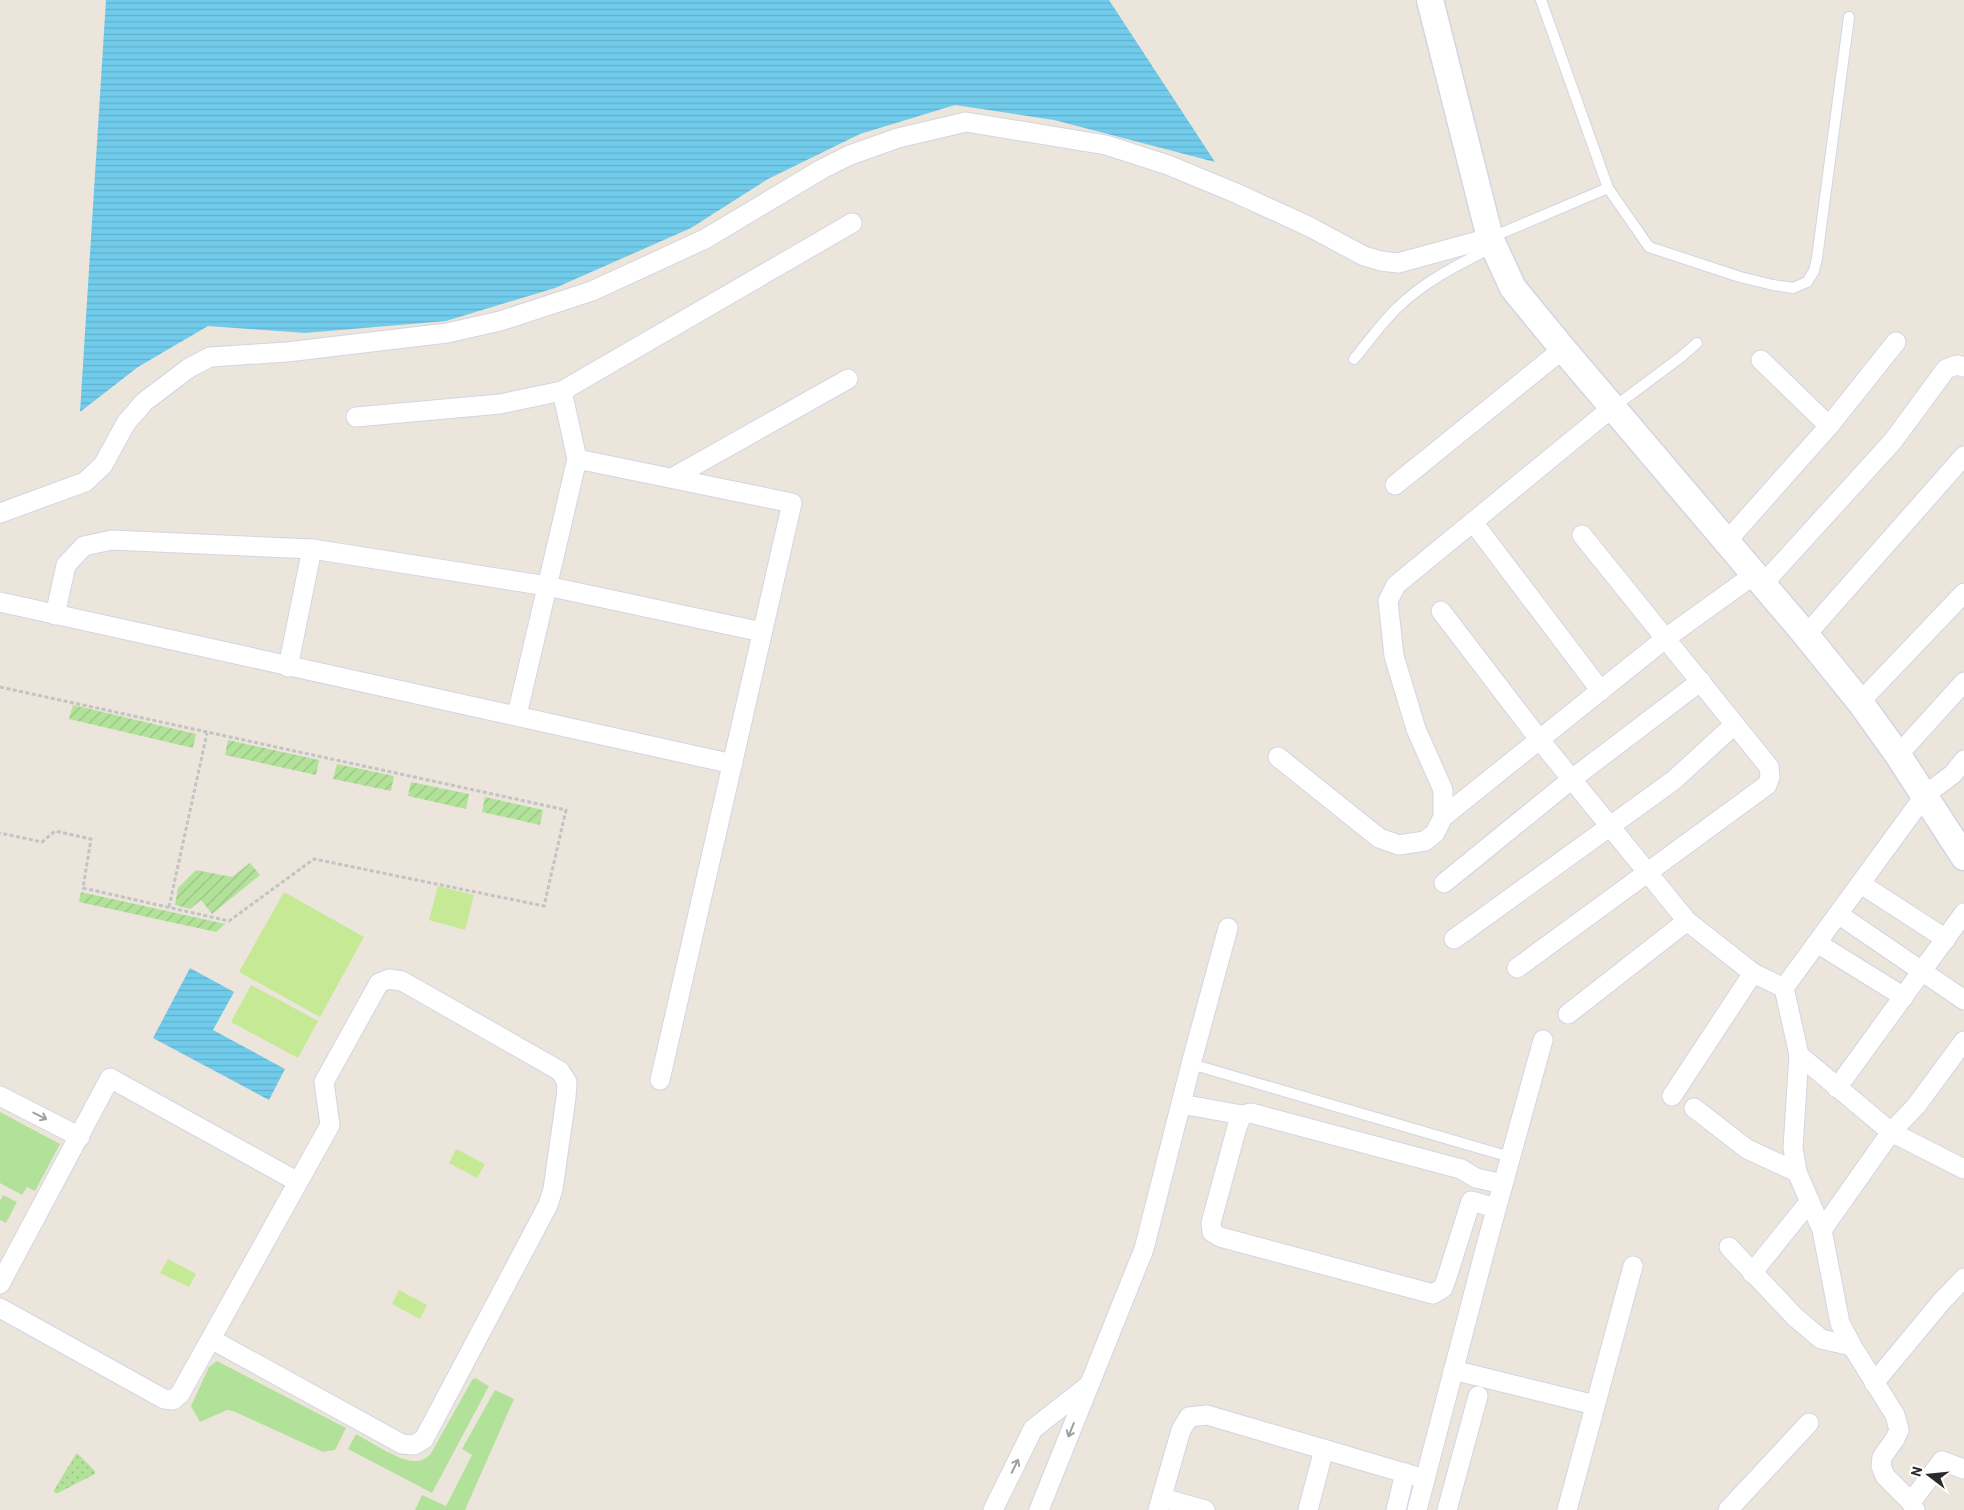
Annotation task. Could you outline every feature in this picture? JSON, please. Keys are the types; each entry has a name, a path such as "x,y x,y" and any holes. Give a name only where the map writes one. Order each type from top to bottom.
{"street":[{"path":"1430,0 1492,243 1513,288 1806,635 1860,702 1961,845"},
{"path":"0,513 85,482 104,465 126,423 144,402 189,368 210,357 287,352 447,333 500,321 592,291 705,239 822,169 850,155 898,138 943,126 966,122 1106,145 1168,165 1238,194 1310,227 1364,256 1381,260 1398,263 1492,243"},
{"path":"356,417 500,404 562,391 852,223"},
{"path":"1727,541 1829,426 1896,342"},
{"path":"1395,485 1563,349"},
{"path":"1761,360 1829,426"},
{"path":"1278,757 1379,838 1399,845 1425,841 1435,833 1443,817 1666,638 1758,579 1893,441 1946,369 1957,365 1964,366"},
{"path":"672,478 848,379"},
{"path":"518,715 577,458 562,391"},
{"path":"1443,817 1443,790 1416,729 1394,656 1388,601 1396,585 1613,407"},
{"path":"1806,635 1964,456"},
{"path":"577,458 792,503 660,1080"},
{"path":"1474,522 1601,691"},
{"path":"1517,968 1766,785 1770,777 1769,767 1582,535"},
{"path":"55,615 66,566 84,546 112,540 312,549 547,586 762,632"},
{"path":"288,667 312,549"},
{"path":"1860,702 1964,592"},
{"path":"0,602 288,667 518,715 732,764"},
{"path":"1442,611 1539,739 1687,920 1753,973 1784,988"},
{"path":"1444,883 1572,779 1700,681"},
{"path":"1898,754 1964,682"},
{"path":"1454,938 1674,780 1734,725"},
{"path":"1964,760 1953,774 1925,796 1784,988 1799,1055 1793,1148 1797,1172 1822,1230 1840,1322 1874,1383 1896,1415 1899,1430 1882,1457 1881,1466 1886,1476 1912,1507 1942,1461 1964,1469"},
{"path":"1860,884 1946,939"},
{"path":"1838,1088 1964,913"},
{"path":"1838,914 1964,1000"},
{"path":"1568,1014 1687,920"},
{"path":"1040,1510 1144,1249 1228,928"},
{"path":"1817,943 1904,996"},
{"path":"1672,1096 1753,973"},
{"path":"0,1308 164,1399 173,1400 180,1394 330,1125 324,1082 379,984 389,979 402,982 560,1071 567,1082 553,1189 548,1205 424,1439 414,1445 402,1444 211,1339"},
{"path":"1417,1510 1496,1208 1543,1040"},
{"path":"1822,1230 1891,1132 1916,1106 1964,1041"},
{"path":"1799,1055 1891,1132 1964,1169"},
{"path":"0,1284 110,1078 298,1182"},
{"path":"0,1096 80,1137"},
{"path":"1181,1104 1242,1114 1251,1112 1452,1167 1468,1172 1476,1178 1503,1184"},
{"path":"1694,1108 1747,1149 1797,1172"},
{"path":"1242,1114 1211,1224 1212,1232 1220,1237 1433,1294 1443,1288 1446,1280 1471,1201 1476,1178"},
{"path":"1471,1201 1496,1208"},
{"path":"1752,1273 1810,1201"},
{"path":"1729,1247 1795,1317 1821,1339 1852,1346"},
{"path":"1567,1510 1632,1266"},
{"path":"1874,1383 1942,1301 1964,1278"},
{"path":"1454,1370 1595,1405"},
{"path":"993,1510 1034,1429 1089,1385"},
{"path":"1447,1510 1478,1396"},
{"path":"1206,1510 1160,1504 1181,1430 1189,1417 1207,1416 1425,1479"},
{"path":"1728,1510 1809,1423"},
{"path":"1308,1510 1324,1449"},
{"path":"1396,1510 1405,1473"}],"lane":[{"path":"1541,0 1608,188 1649,247 1740,277 1773,286 1793,288 1806,282 1814,271 1817,258 1849,17"},
{"path":"1354,358 1396,308 1434,279 1492,243 1608,188"},
{"path":"1613,407 1697,343"},
{"path":"1191,1064 1510,1157"}],"path":[{"path":"0,687 566,810 544,906 314,859 229,921 82,888 91,839 55,831 42,842 0,833"},
{"path":"169,907 207,733"}],"green space":[{"path":"73,705 196,734 193,748 69,719"},
{"path":"228,740 319,760 316,775 225,755"},
{"path":"337,764 394,776 391,791 333,779"},
{"path":"411,782 469,794 466,809 408,796"},
{"path":"485,797 543,810 540,825 482,812"},
{"path":"250,863 260,875 212,914 201,900 190,909 175,905 178,888 196,870 232,877"},
{"path":"438,886 474,895 465,930 429,920"},
{"path":"81,892 225,924 216,932 79,902"},
{"path":"284,892 364,937 320,1017 239,972"},
{"path":"251,985 318,1021 298,1058 231,1022"},
{"path":"0,1112 60,1144 35,1191 27,1187 22,1195 0,1183"},
{"path":"456,1149 485,1164 477,1178 449,1163"},
{"path":"3,1195 17,1202 6,1223 0,1220 0,1201"},
{"path":"168,1259 196,1274 189,1287 160,1273"},
{"path":"399,1290 427,1305 420,1319 392,1304"},
{"path":"217,1361 346,1428 335,1450 323,1452 233,1411 227,1410 200,1422 191,1406 209,1367"},
{"path":"475,1378 489,1386 432,1493 348,1449 356,1434 402,1458 416,1461 425,1458 430,1455 472,1380"},
{"path":"495,1390 514,1399 465,1510 415,1510 422,1495 446,1506 472,1455 462,1449"},
{"path":"76,1454 95,1471 95,1474 55,1493 54,1490"}],"water":[{"path":"106,0 1109,0 1215,162 1054,120 955,105 860,134 768,179 691,228 555,288 446,321 305,333 208,326 138,367 80,412"},
{"path":"190,968 234,992 213,1030 285,1069 269,1100 153,1038"}]}
